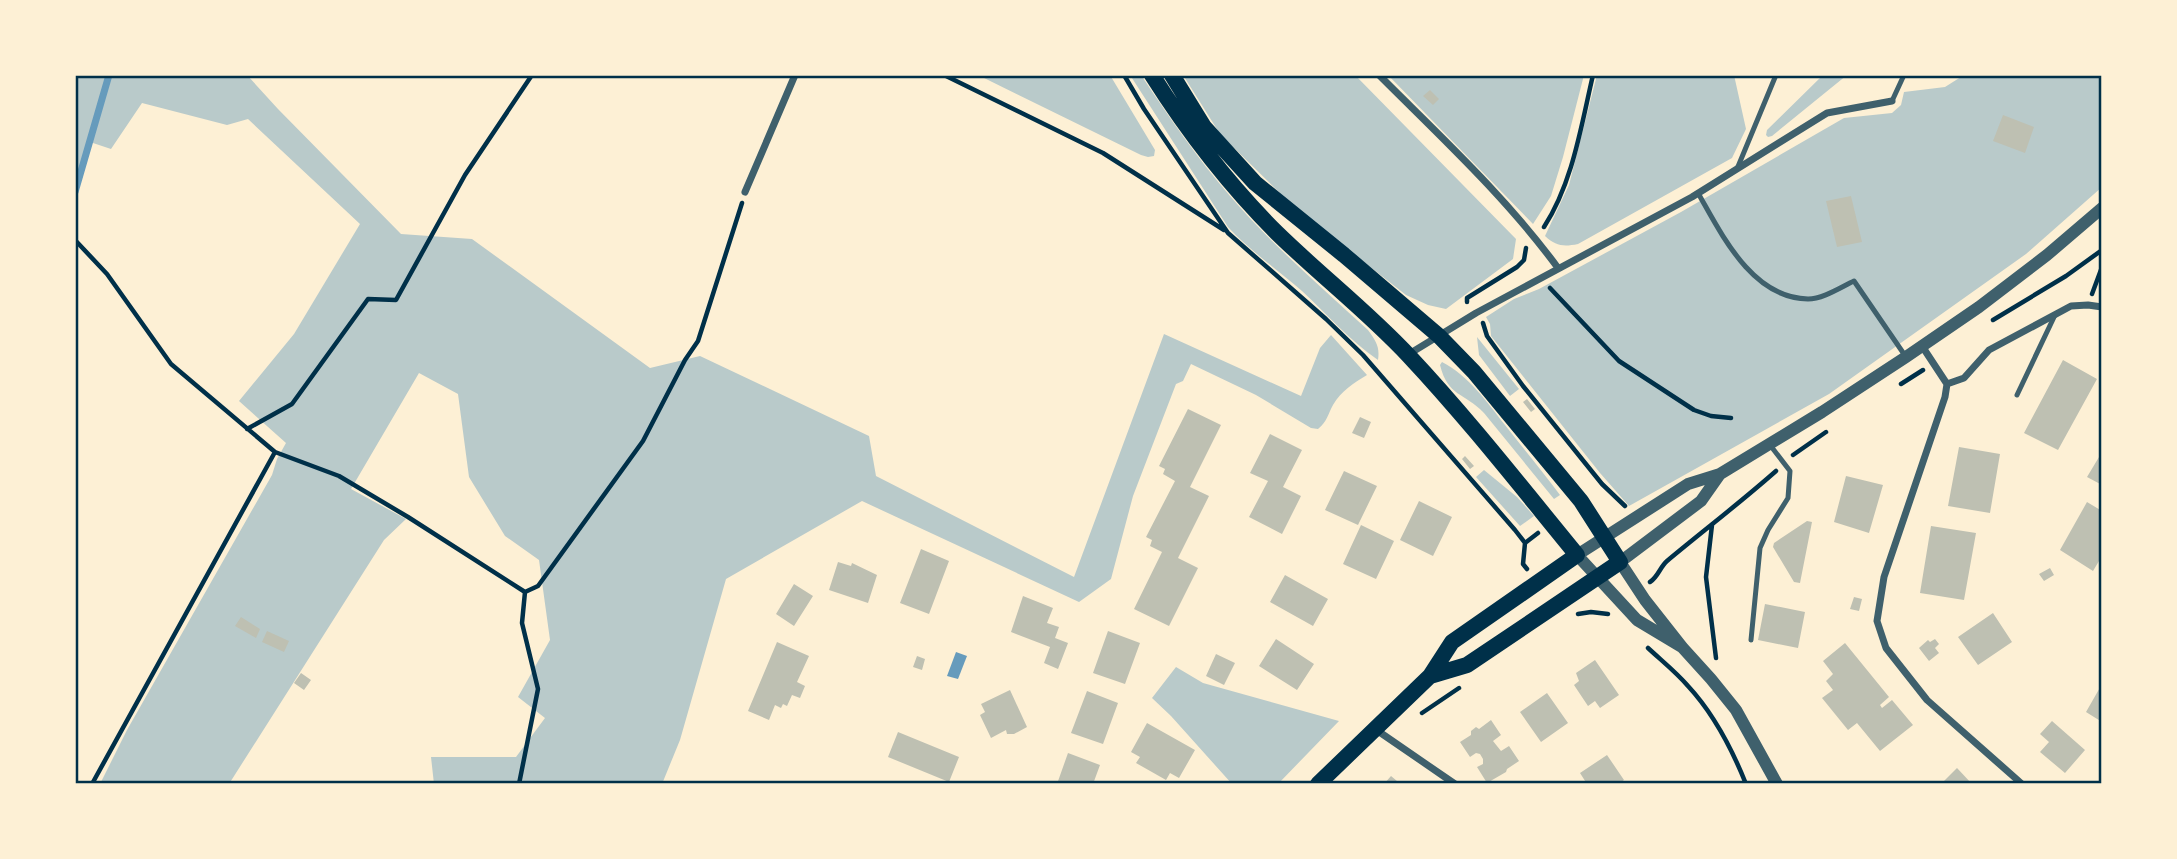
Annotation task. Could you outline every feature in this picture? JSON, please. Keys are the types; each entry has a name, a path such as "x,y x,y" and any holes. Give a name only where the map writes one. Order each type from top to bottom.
{"main road":[{"path":"1152,75 1198,144 1239,194 1408,355 1489,447 1577,555 1452,642 1430,676 1318,784"},
{"path":"1172,75 1204,127 1255,183 1439,336 1474,372 1581,501 1620,562 1467,665 1430,676"}],"street":[{"path":"745,192 795,75"},
{"path":"1379,75 1534,235 1558,268"},
{"path":"1408,355 1540,277 1698,193 1827,113 1892,101"},
{"path":"1682,647 1637,620 1577,555 1688,484 1720,474 1906,357 2047,255 2102,208"},
{"path":"1947,384 1964,378 1989,350 2071,306 2102,307"},
{"path":"1922,346 1947,384 1945,397 1884,577 1877,621 1886,648 1927,700 2022,784"},
{"path":"1720,474 1702,501 1620,562 1645,600 1736,710 1777,784"},
{"path":"1374,728 1455,784"}],"lane":[{"path":"1737,169 1776,75"},
{"path":"1892,101 1904,75"},
{"path":"1698,193 1725,239 1748,269 1770,287 1794,297 1811,299 1854,281 1906,357"},
{"path":"2017,395 2055,315"},
{"path":"1751,640 1760,548 1788,498 1790,471 1769,444"}],"path":[{"path":"247,429 292,404 368,299 396,300 465,175 532,75"},
{"path":"944,75 1103,153 1228,233 1363,355 1516,530 1525,543 1523,564 1538,582"},
{"path":"1124,75 1228,233"},
{"path":"1593,75 1572,164 1559,200 1545,226 1525,243 1524,260 1517,267 1466,301 1523,386 1633,519"},
{"path":"525,592 538,586 643,441 685,359 698,341 745,192"},
{"path":"78,242 107,274 171,364 275,452 339,476 525,592"},
{"path":"1988,323 2066,276 2102,250"},
{"path":"2088,305 2102,267"},
{"path":"1540,277 1619,361 1694,410 1711,416 1731,418"},
{"path":"92,784 275,452"},
{"path":"1712,525 1706,578 1717,659"},
{"path":"519,784 538,689 522,623 525,592"},
{"path":"1641,641 1689,686 1709,712 1726,739 1746,784"}],"shaded area":[{"path":"75,75 247,75 401,234 472,239 650,368 700,356 869,436 876,476 1074,577 1164,334 1301,396 1320,348 1331,335 1367,375 1340,396 1318,429 1311,428 1256,395 1191,364 1183,381 1176,384 1133,496 1111,579 1079,602 862,501 726,579 680,740 662,784 434,784 431,757 516,757 545,718 518,697 550,640 539,560 505,536 469,477 458,394 419,373 351,489 406,519 384,540 229,784 100,784 127,730 272,475 286,443 239,401 294,334 360,224 248,119 227,125 142,103 111,149 90,142 75,192"},
{"path":"978,75 1110,75 1155,150 1154,156 1141,155"},
{"path":"1130,75 1141,75 1195,152 1246,214 1368,330 1377,344 1378,360 1228,227"},
{"path":"1183,75 1355,75 1516,239 1513,259 1446,309 1428,305 1406,295 1295,208 1220,134"},
{"path":"1388,75 1584,75 1551,196 1533,224"},
{"path":"1597,75 1734,75 1746,129 1732,158 1578,244 1560,245 1545,236 1569,185"},
{"path":"1823,75 1847,75 1768,137 1767,130"},
{"path":"1964,75 2102,75 2102,187 2026,254 1829,394 1629,506 1491,336 1486,317 1514,299 1539,289 1681,212 1844,118 1892,113 1901,105 1904,92 1945,87"},
{"path":"1477,337 1519,389 1510,396 1479,355"},
{"path":"1442,362 1477,390 1560,495 1554,499 1484,413 1452,389 1443,375 1440,365"},
{"path":"1484,470 1517,497 1534,516 1520,526 1476,477"},
{"path":"1176,667 1203,683 1339,721 1278,784 1232,784 1152,698"}],"water":[{"path":"956,652 967,656 958,679 947,676"}],"building":[{"path":"1430,90 1439,99 1433,105 1423,96"},
{"path":"2003,115 2034,127 2025,153 1993,141"},
{"path":"1851,196 1862,242 1837,247 1826,201"},
{"path":"2063,360 2097,379 2058,450 2024,433"},
{"path":"1527,399 1535,409 1531,412 1523,402"},
{"path":"1188,409 1221,425 1190,487 1209,496 1178,558 1198,568 1169,626 1134,609 1162,552 1150,546 1152,540 1146,537 1175,481 1163,474 1165,469 1159,466"},
{"path":"1360,417 1371,422 1364,438 1352,433"},
{"path":"1270,434 1302,450 1283,487 1301,496 1282,534 1249,517 1268,481 1250,473"},
{"path":"1959,447 2000,454 1990,513 1948,506"},
{"path":"2102,452 2102,485 2087,477"},
{"path":"1465,456 1474,466 1470,469 1462,459"},
{"path":"1344,471 1377,486 1358,525 1325,510"},
{"path":"1846,476 1883,485 1869,533 1834,522"},
{"path":"1419,501 1452,517 1433,556 1400,540"},
{"path":"2087,502 2102,511 2102,556 2093,571 2060,550"},
{"path":"1807,521 1812,522 1800,583 1794,582 1773,547 1774,543"},
{"path":"1361,525 1394,541 1376,579 1343,564"},
{"path":"1931,526 1976,533 1964,600 1920,593"},
{"path":"921,549 949,561 929,614 900,603"},
{"path":"838,562 851,566 852,563 877,575 868,603 829,590"},
{"path":"2050,568 2054,575 2044,581 2039,574"},
{"path":"1285,575 1328,599 1313,626 1270,602"},
{"path":"794,584 813,596 794,626 776,614"},
{"path":"1023,596 1053,608 1047,623 1059,627 1055,638 1068,643 1058,669 1044,663 1050,647 1011,632"},
{"path":"1854,597 1862,599 1859,611 1850,609"},
{"path":"1765,604 1805,612 1798,648 1758,640"},
{"path":"1993,613 2012,642 1978,665 1958,637"},
{"path":"241,617 260,629 256,638 235,626"},
{"path":"267,631 289,641 284,652 262,642"},
{"path":"1108,631 1140,643 1125,684 1093,673"},
{"path":"1276,639 1314,664 1297,690 1259,666"},
{"path":"1935,639 1939,644 1935,648 1939,653 1929,661 1919,648 1928,640 1930,642"},
{"path":"777,642 809,656 797,682 805,686 800,698 792,695 787,706 783,704 781,708 775,705 769,720 748,711"},
{"path":"1845,643 1889,697 1880,705 1882,708 1892,700 1913,725 1880,751 1857,723 1848,730 1822,698 1833,690 1826,681 1833,674 1823,661"},
{"path":"1216,654 1235,663 1224,685 1206,676"},
{"path":"917,656 925,659 922,670 913,667"},
{"path":"1595,660 1619,695 1600,708 1595,701 1588,706 1574,685 1579,681 1576,673"},
{"path":"301,673 311,680 304,690 294,683"},
{"path":"2102,684 2102,722 2086,712"},
{"path":"1010,690 1027,727 1014,734 1007,734 1006,730 991,738 980,715 985,712 981,704"},
{"path":"1087,691 1118,703 1103,744 1071,733"},
{"path":"1547,693 1568,723 1541,742 1520,712"},
{"path":"1491,720 1501,735 1493,741 1501,751 1509,746 1519,761 1487,783 1477,767 1483,764 1480,754 1476,753 1470,757 1460,742 1471,735 1471,731 1476,727 1479,729"},
{"path":"2052,721 2085,750 2065,773 2040,752 2049,742 2040,734"},
{"path":"1147,723 1195,750 1179,778 1170,773 1166,780 1136,763 1140,757 1131,752"},
{"path":"898,732 959,757 949,782 888,757"},
{"path":"1068,753 1100,765 1093,784 1057,784"},
{"path":"1607,755 1624,780 1619,784 1587,784 1580,773"},
{"path":"1957,768 1972,784 1941,784"},
{"path":"1391,776 1397,781 1395,784 1384,784"}],"waterway":[{"path":"75,192 109,75"}]}
